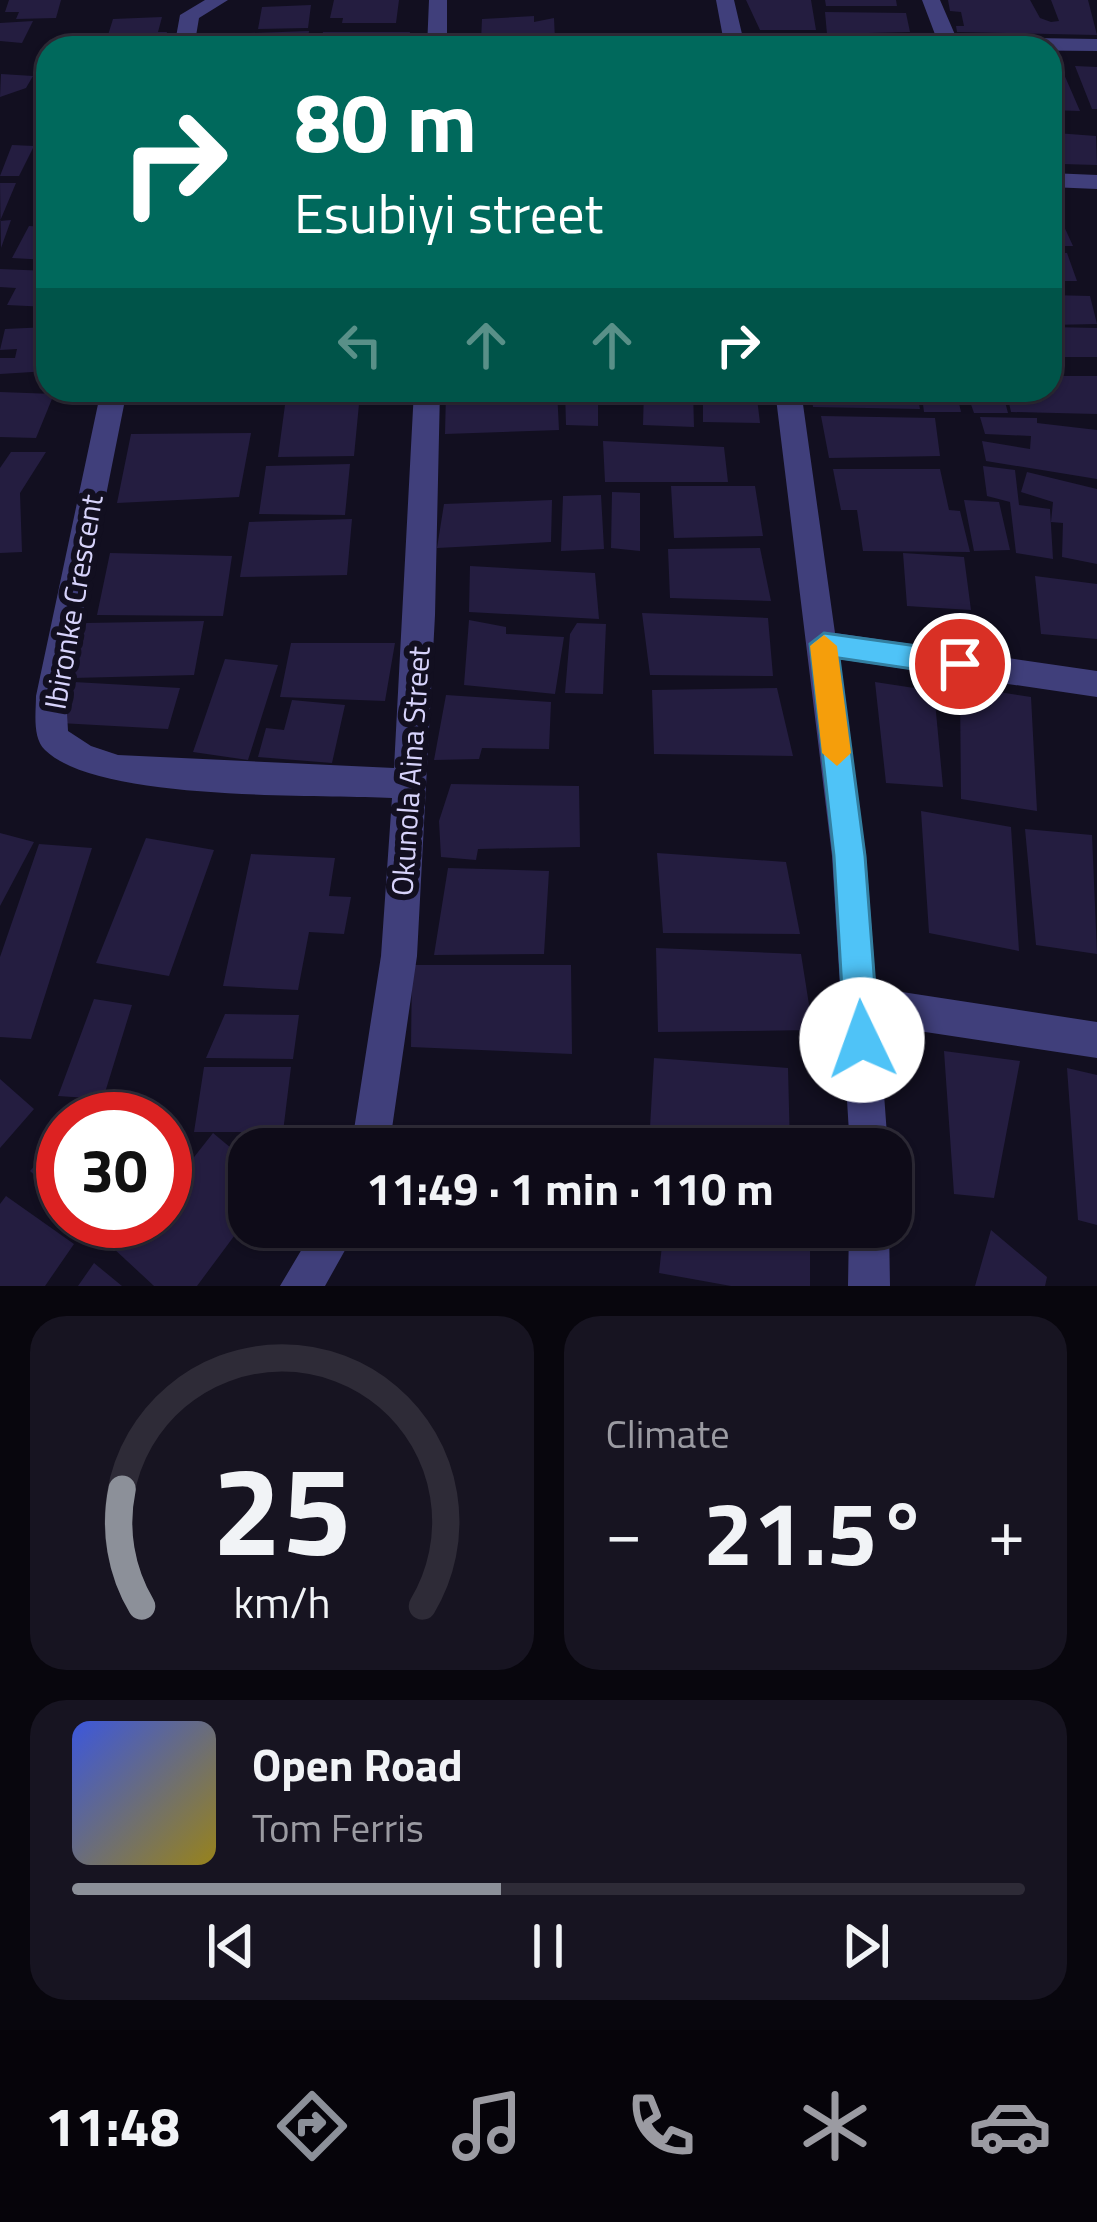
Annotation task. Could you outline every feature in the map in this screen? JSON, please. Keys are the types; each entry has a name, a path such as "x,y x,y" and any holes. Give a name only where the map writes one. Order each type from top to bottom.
{"street":[{"path":"186,36 190,15 219,0"},
{"path":"437,36 438,0"},
{"path":"725,0 732,36"},
{"path":"931,0 946,36"},
{"path":"1062,44 1097,45"},
{"path":"1062,181 1097,182"},
{"name":"Ibironke Crescent","path":"112,402 51,696 53,738 81,757 118,769 410,784"},
{"name":"Okunola Aina Street","path":"373,1128 399,956 426,402"},
{"path":"790,402 849,856 867,1128"},
{"path":"824,644 1097,684"},
{"path":"860,1004 1097,1040"},
{"path":"302,1286 325,1248"},
{"path":"868,1286 869,1248"}],"building":[{"path":"9,0 61,0 56,18 16,19 19,12 5,12"},
{"path":"334,0 399,0 396,23 342,23 343,18 330,18"},
{"path":"746,0 811,0 816,30 760,30"},
{"path":"825,0 896,0 897,6 826,6"},
{"path":"948,0 1030,0 1040,18 1051,22 1059,21 1051,0 1088,0 1097,35 957,32 956,26 964,26 961,12 950,11"},
{"path":"311,5 308,28 258,29 262,7"},
{"path":"825,12 906,13 910,32 827,34"},
{"path":"534,16 534,22 554,18 555,36 481,36 482,19"},
{"path":"162,17 158,32 167,32 166,36 108,36 113,19"},
{"path":"33,21 22,43 0,41 0,23"},
{"path":"309,31 308,36 222,34"},
{"path":"323,32 410,32 410,36 322,36"},
{"path":"1075,66 1097,67 1097,109 1092,109"},
{"path":"1062,70 1080,111 1062,110"},
{"path":"1,74 33,76 26,88 0,97"},
{"path":"1062,133 1096,136 1097,165 1062,164"},
{"path":"12,145 34,146 19,176 0,176"},
{"path":"0,183 16,183 1,220"},
{"path":"11,220 1,248 1,221"},
{"path":"1062,222 1073,246 1062,246"},
{"path":"29,226 36,226 36,259 12,258"},
{"path":"1062,253 1067,253 1077,281 1062,281"},
{"path":"0,269 36,270 36,306 7,305 16,288 0,287"},
{"path":"1062,295 1090,296 1097,324 1062,325"},
{"path":"1062,327 1097,328 1097,357 1062,357"},
{"path":"36,328 36,372 0,374 0,358 15,358 17,349 0,350 5,329"},
{"path":"1062,376 1097,376 1097,414 1011,412 1009,402 1062,402"},
{"path":"0,392 36,393 36,402 51,402 36,438 0,437"},
{"path":"446,402 558,402 559,430 445,434"},
{"path":"565,402 598,402 598,426 566,425"},
{"path":"644,402 693,402 694,427 643,425"},
{"path":"703,402 757,402 760,423 703,422"},
{"path":"812,402 919,402 920,409 813,407"},
{"path":"923,402 959,402 961,412 924,412"},
{"path":"970,402 1005,402 1008,413 974,413"},
{"path":"359,404 354,456 278,457 285,405"},
{"path":"821,416 935,418 940,456 829,458"},
{"path":"980,417 1037,418 1037,423 1097,430 1097,479 986,461 982,441 1030,449 1031,436 985,434"},
{"path":"251,433 239,497 117,503 131,434"},
{"path":"603,441 724,447 728,482 605,482"},
{"path":"11,452 46,452 20,493 22,552 0,553 0,468"},
{"path":"350,464 345,515 259,514 266,466"},
{"path":"983,466 1015,470 1019,505 1050,509 1053,559 1016,553 1010,502 987,496"},
{"path":"833,469 940,469 949,510 960,511 970,552 863,551 857,510 841,510"},
{"path":"1027,472 1097,489 1097,564 1062,557 1063,523 1051,522 1053,502 1021,492"},
{"path":"671,486 755,486 763,536 674,538"},
{"path":"612,492 640,493 640,551 611,548"},
{"path":"601,495 604,549 561,551 563,496"},
{"path":"552,500 551,542 437,548 444,504"},
{"path":"964,500 999,502 1010,550 974,551"},
{"path":"352,519 347,575 240,577 249,522"},
{"path":"760,548 771,601 670,598 668,549"},
{"path":"110,553 232,556 223,616 97,615"},
{"path":"903,553 964,557 971,610 907,606"},
{"path":"470,566 595,573 599,619 469,612"},
{"path":"1035,576 1097,584 1097,639 1041,634"},
{"path":"642,613 768,618 773,676 650,675"},
{"path":"469,620 506,627 506,634 564,637 555,694 464,685"},
{"path":"204,621 194,675 72,678 86,623"},
{"path":"577,623 606,624 603,694 565,693 570,634"},
{"path":"291,643 395,643 385,701 280,697"},
{"path":"225,659 278,665 248,760 193,752"},
{"path":"74,682 180,688 168,729 60,723"},
{"path":"875,682 934,691 943,787 886,783"},
{"path":"960,686 1031,697 1037,811 961,799"},
{"path":"777,688 793,756 654,754 652,690"},
{"path":"446,695 551,702 549,749 482,748 479,759 434,760"},
{"path":"292,700 345,705 332,763 258,757 266,728 284,730"},
{"path":"451,784 579,786 580,847 478,849 476,860 441,857 439,821"},
{"path":"921,811 1011,827 1019,951 929,933"},
{"path":"1025,829 1092,835 1097,954 1036,945"},
{"path":"0,833 34,842 0,906"},
{"path":"146,838 214,850 169,976 96,963"},
{"path":"39,844 92,848 31,1039 0,1037 0,957"},
{"path":"657,853 786,862 800,934 663,933"},
{"path":"251,854 335,858 329,896 351,897 344,934 309,932 298,990 223,986"},
{"path":"448,868 549,871 544,954 434,955"},
{"path":"656,948 801,954 813,1030 658,1032"},
{"path":"412,965 571,965 572,1054 411,1047"},
{"path":"94,999 132,1005 105,1092 59,1092"},
{"path":"225,1014 299,1015 293,1059 206,1058"},
{"path":"944,1051 1020,1061 994,1198 954,1194"},
{"path":"654,1058 788,1068 789,1128 650,1128"},
{"path":"204,1067 291,1067 283,1128 194,1132"},
{"path":"1067,1068 1097,1075 1097,1225 1078,1220"},
{"path":"0,1079 34,1109 0,1148"},
{"path":"213,1133 228,1146 228,1244 197,1286 154,1286 113,1248 192,1248 192,1160"},
{"path":"6,1196 36,1217 36,1248 71,1248 45,1286 0,1286 0,1204"},
{"path":"991,1230 1047,1277 1045,1286 975,1286"},
{"path":"662,1248 810,1248 810,1286 731,1286 659,1273"},
{"path":"94,1263 122,1286 78,1286"}],"slow traffic":[{"path":"824,646 837,753"}],"route":[{"path":"862,1040 849,856 824,644 960,664"}]}
